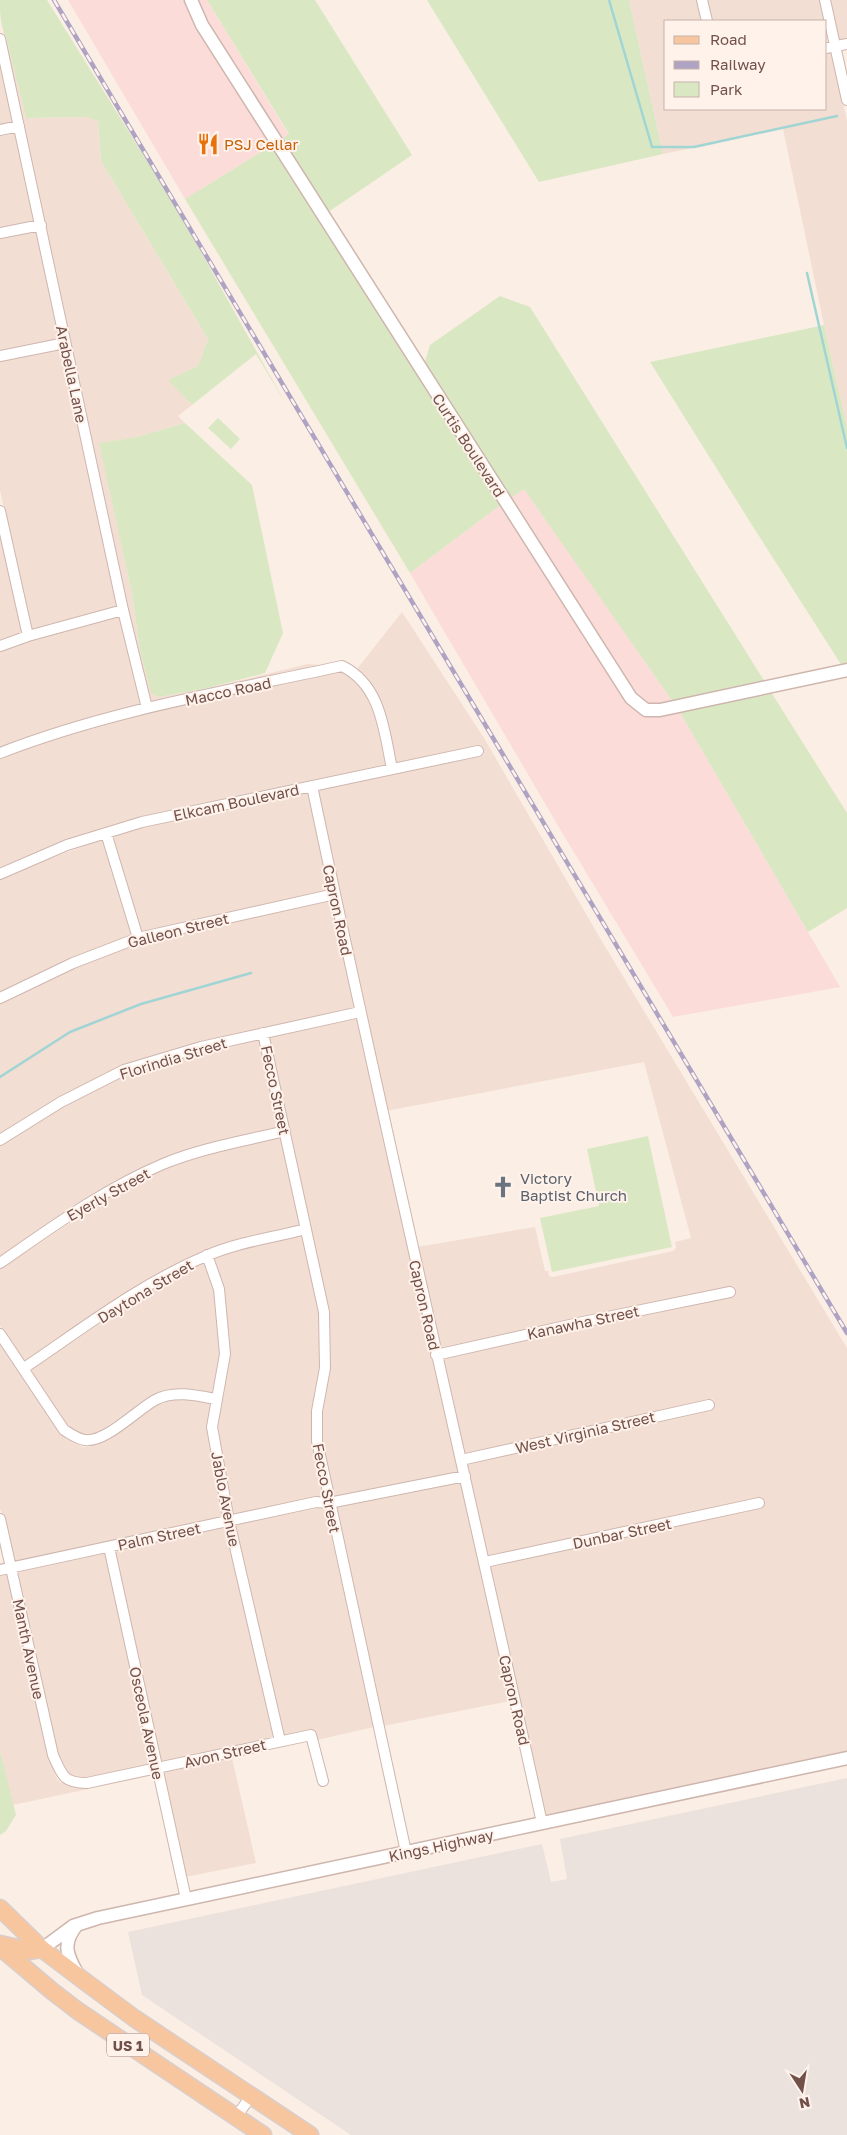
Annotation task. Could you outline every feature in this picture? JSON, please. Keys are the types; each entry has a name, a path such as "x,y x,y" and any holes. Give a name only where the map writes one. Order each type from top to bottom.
{"main road":[{"name":"US 1","path":"0,1908 42,1949 79,1978 134,2018 310,2135"},
{"name":"US 1","path":"0,1945 52,1991 263,2135"},
{"path":"0,1945 30,1951 42,1949 44,1969 52,1991"}],"street":[{"name":"Curtis Boulevard","path":"191,0 202,25 212,41 631,698 646,710 660,710 847,670"},
{"path":"702,0 707,20"},
{"path":"825,0 830,47 847,100"},
{"name":"Arabella Lane","path":"0,39 123,610 147,708"},
{"path":"830,47 847,44"},
{"path":"0,130 19,126"},
{"path":"0,233 41,225"},
{"path":"0,356 65,343"},
{"path":"0,511 28,636"},
{"path":"0,646 28,636 123,610"},
{"name":"Macco Road","path":"0,753 68,729 147,708 342,666 361,678 379,708 392,768"},
{"name":"Elkcam Boulevard","path":"0,874 67,845 142,822 478,751"},
{"name":"Capron Road","path":"312,786 436,1355 485,1562 542,1823"},
{"path":"106,832 138,938"},
{"name":"Galleon Street","path":"0,998 73,963 138,938 335,894"},
{"name":"Florindia Street","path":"0,1140 61,1102 124,1070 201,1047 360,1012"},
{"name":"Fecco Street","path":"263,1033 324,1312 325,1368 317,1411 317,1441 406,1852"},
{"name":"Eyerly Street","path":"0,1263 118,1185 165,1164 216,1147 285,1131"},
{"name":"Daytona Street","path":"24,1368 155,1282 207,1255 250,1241 306,1229"},
{"name":"Jablo Avenue","path":"207,1255 219,1289 225,1354 221,1380 215,1399 212,1427 229,1521 280,1741"},
{"name":"Kanawha Street","path":"436,1355 730,1292"},
{"path":"0,1334 64,1430 76,1438 86,1441 98,1438 155,1400 172,1394 196,1394 215,1399"},
{"name":"West Virginia Street","path":"461,1460 709,1404"},
{"name":"Palm Street","path":"0,1570 316,1502 329,1503 465,1476"},
{"name":"Dunbar Street","path":"485,1562 759,1503"},
{"name":"Manth Avenue","path":"0,1520 53,1755 63,1777"},
{"name":"Osceola Avenue","path":"109,1547 186,1899"},
{"name":"Avon Street","path":"63,1777 74,1783 87,1783 311,1735 323,1781"},
{"name":"Kings Highway","path":"42,1949 77,1924 98,1918 847,1758"},
{"path":"77,1924 68,1938 66,1948 68,1957 79,1978"},
{"path":"236,2117 251,2096"}],"shaded area":[{"path":"68,0 187,0 272,145 185,199"},
{"path":"196,0 207,0 289,135 280,140 206,23"},
{"path":"629,0 697,0 702,20 664,20 664,110 827,110 827,54 832,52 847,121 847,427 783,129 663,154"},
{"path":"706,0 820,0 825,20 711,20"},
{"path":"829,0 847,0 847,38 838,40"},
{"path":"3,31 26,118 88,117 98,121 101,161 208,339 198,366 169,380 192,405 178,416 185,423 137,437 100,443 132,594 140,650 151,692 159,697 208,688 308,664 321,665 150,702 128,609"},
{"path":"0,61 13,122 0,125"},
{"path":"15,132 35,221 0,228 0,135"},
{"path":"38,231 60,339 0,351 0,239"},
{"path":"62,349 118,606 31,629 0,490 0,361"},
{"path":"524,488 673,702 647,705 634,694 509,499"},
{"path":"502,504 641,715 647,717 648,715 679,711 840,987 673,1017 410,573"},
{"path":"0,532 22,632 0,641"},
{"path":"402,612 484,738 600,938 847,1348 847,1753 545,1817 490,1567 764,1507 762,1497 488,1556 466,1464 714,1409 713,1399 464,1454 441,1359 735,1296 733,1286 581,1317 439,1349 417,1247 535,1227 545,1271 548,1271 549,1276 553,1277 673,1251 676,1248 675,1242 691,1238 644,1062 386,1111 318,790 484,755 481,745 396,763 383,706 375,690 357,669"},
{"path":"120,616 142,704 67,724 0,747 0,652 29,640"},
{"path":"341,671 358,682 375,710 387,764 141,817 66,841 0,868 0,758 70,734 148,713"},
{"path":"309,792 329,890 141,932 112,836 143,827"},
{"path":"103,839 132,934 72,958 0,992 0,879"},
{"path":"331,900 354,1008 200,1042 122,1065 58,1097 0,1134 0,1004 75,967 139,943"},
{"path":"357,1018 459,1472 332,1497 321,1441 322,1412 330,1368 269,1037"},
{"path":"260,1039 279,1127 214,1142 163,1159 116,1181 0,1257 0,1146 63,1107 126,1075 203,1052"},
{"path":"281,1137 300,1225 248,1236 202,1251 168,1268 25,1362 0,1326 0,1269 120,1190 166,1168 217,1152"},
{"path":"302,1235 320,1313 321,1368 312,1441 323,1497 233,1515 216,1427 229,1353 213,1258 251,1246"},
{"path":"205,1262 214,1290 220,1353 212,1393 195,1389 171,1390 152,1396 97,1433 86,1436 67,1426 30,1370 172,1277"},
{"path":"0,1342 61,1433 83,1447 101,1443 157,1405 173,1400 195,1400 210,1403 207,1428 224,1517 15,1562 5,1520 0,1509"},
{"path":"461,1482 510,1701 383,1726 334,1507"},
{"path":"325,1508 374,1727 317,1740 315,1734 310,1730 283,1735 235,1525"},
{"path":"226,1527 274,1737 161,1762 115,1551"},
{"path":"106,1553 152,1764 87,1778 75,1778 66,1773 57,1754 17,1572"},
{"path":"8,1574 48,1756 57,1779 61,1783 63,1782 74,1788 88,1788 154,1775 13,1805 0,1750 0,1575"},
{"path":"232,1758 256,1863 185,1877 163,1773"},
{"path":"847,1763 847,1766 540,1829"},
{"path":"847,1778 847,2135 351,2135 142,1995 128,1932 542,1844 551,1882 567,1879 560,1839"}],"green space":[{"path":"0,0 47,0 177,209 287,406 256,354 192,405 168,380 198,366 208,339 101,161 98,121 87,117 26,118 1,23"},
{"path":"207,0 315,0 412,155 327,213 280,140 289,134"},
{"path":"427,0 629,0 663,154 539,182"},
{"path":"272,145 502,504 410,573 185,199"},
{"path":"500,296 530,307 765,682 673,702 524,489 509,499 424,365 430,345"},
{"path":"824,325 847,427 847,665 842,666 650,362"},
{"path":"218,418 240,439 231,449 208,428"},
{"path":"185,423 252,485 283,633 265,673 208,688 159,697 151,693 140,650 132,594 99,443 137,437"},
{"path":"771,692 847,813 847,908 808,932 679,711"},
{"path":"648,1136 672,1247 552,1272 540,1218 599,1206 587,1149"},
{"path":"0,1750 16,1815 6,1831 0,1835"}],"waterway":[{"path":"609,0 652,147 694,147 837,116"},
{"path":"807,273 847,448"},
{"path":"0,1077 70,1032 141,1004 251,973"}],"railway":[{"path":"54,0 847,1333"}],"place":[{"name":"PSJ Cellar","path":"208,144"},
{"name":"Victory Baptist Church","path":"503,1187"}]}
